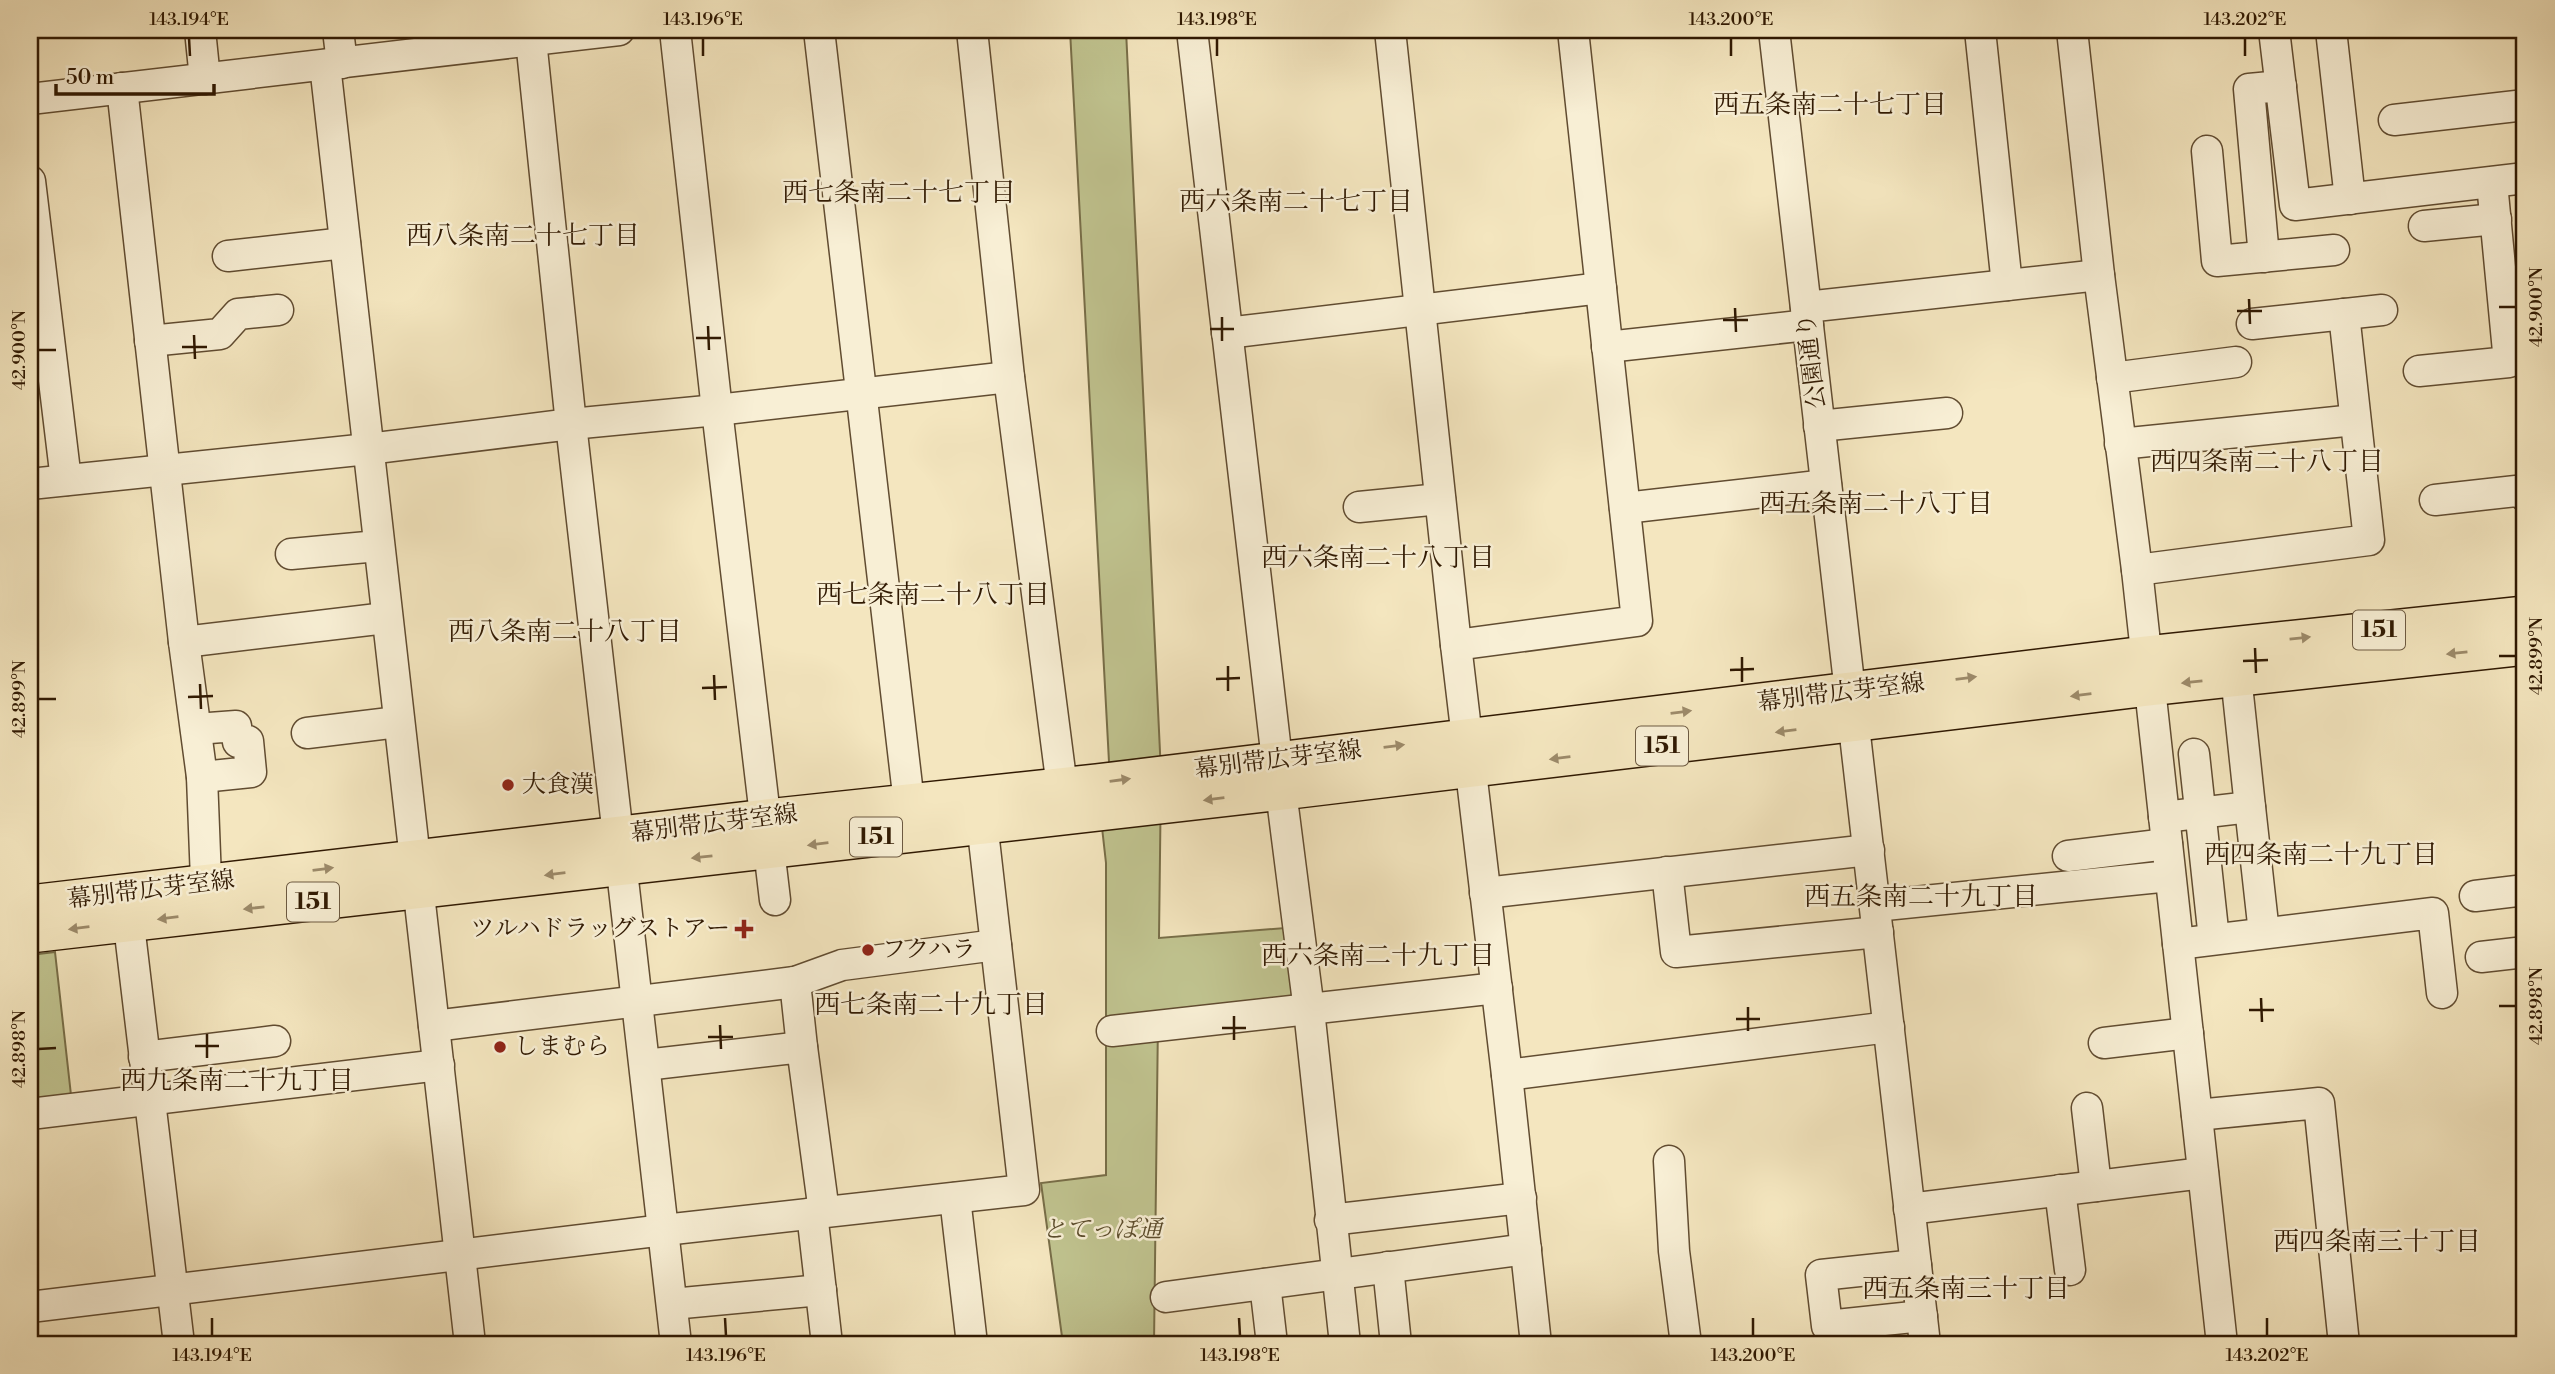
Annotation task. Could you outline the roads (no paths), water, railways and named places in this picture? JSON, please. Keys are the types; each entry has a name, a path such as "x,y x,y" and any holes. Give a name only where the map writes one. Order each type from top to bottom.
{"main road":[{"name":"幕別帯広芽室線","path":"2234,662 2525,615"},
{"name":"幕別帯広芽室線","path":"30,904 127,907 981,810 2234,662 2525,646"},
{"name":"幕別帯広芽室線","path":"768,834 909,803 981,810 1062,787 1280,775"},
{"name":"幕別帯広芽室線","path":"30,934 127,907"}],"street":[{"path":"200,30 205,79"},
{"path":"338,30 334,64 345,243 470,1344"},
{"path":"30,99 334,64 453,39 619,30"},
{"path":"675,30 775,900"},
{"path":"819,30 909,803"},
{"path":"972,30 1009,377 1062,787"},
{"path":"1192,30 1309,1010 1345,1344"},
{"path":"1390,30 1456,645 1536,1344"},
{"path":"1456,645 1637,621 1573,30"},
{"name":"公園通り","path":"1774,30 1923,1330"},
{"path":"1980,30 2007,285"},
{"path":"2072,30 2099,275 2137,570 2222,1344"},
{"path":"2274,30 2295,205 2525,178"},
{"path":"2331,30 2350,199"},
{"path":"537,36 571,424 676,1344"},
{"path":"2264,257 2249,89 2281,86"},
{"path":"122,88 184,642 202,776 207,898"},
{"path":"2394,120 2525,105"},
{"path":"2207,151 2217,261 2334,250"},
{"path":"30,181 66,480"},
{"path":"2419,370 2509,362 2493,183"},
{"path":"2424,226 2496,219"},
{"path":"228,256 345,243"},
{"path":"1607,347 2007,285 2099,275"},
{"path":"1227,333 1601,288"},
{"path":"150,341 220,334 238,314 278,310"},
{"path":"2252,324 2382,310"},
{"path":"2137,570 2370,540 2344,314"},
{"path":"2112,378 2236,362"},
{"path":"30,484 1009,377"},
{"path":"1819,426 1947,413"},
{"path":"2120,443 2355,420"},
{"path":"1625,508 1826,485"},
{"path":"2435,500 2525,490 2525,496"},
{"path":"1359,507 1440,499"},
{"path":"291,554 378,546"},
{"path":"184,642 386,618"},
{"path":"2234,662 2264,933"},
{"path":"307,733 398,722"},
{"path":"196,729 236,726 238,742 248,741 251,772 202,776"},
{"path":"2194,754 2214,939"},
{"path":"2068,856 2165,831 2200,813 2250,807"},
{"path":"30,1307 460,1257 664,1230 1024,1190 981,810"},
{"path":"1485,893 1868,850"},
{"path":"1667,872 1676,952 1876,919 2170,876"},
{"path":"2475,896 2525,890"},
{"path":"127,907 179,1344"},
{"path":"2178,944 2432,913 2442,993"},
{"path":"434,1026 795,982 842,965 996,945"},
{"path":"2481,957 2525,952"},
{"path":"795,982 818,1212 821,1290 827,1344"},
{"path":"1112,1031 1497,988"},
{"path":"1507,1075 1889,1027"},
{"path":"2104,1043 2188,1033"},
{"path":"144,1057 275,1041"},
{"path":"645,1065 802,1047"},
{"path":"30,1114 439,1065"},
{"path":"2197,1115 2319,1103 2344,1344"},
{"path":"2087,1108 2096,1186"},
{"path":"1669,1161 1674,1251 1686,1344"},
{"path":"1909,1209 2203,1173"},
{"path":"2060,1190 2070,1270"},
{"path":"955,1198 972,1344"},
{"path":"1330,1220 1521,1198"},
{"path":"1166,1297 1526,1249"},
{"path":"1916,1265 1821,1275 1827,1326 1923,1330"},
{"path":"1388,1267 1396,1344"},
{"path":"1265,1284 1272,1344"},
{"path":"672,1304 821,1290"}],"place":[{"name":"大食漢","path":"508,785"},
{"name":"ツルハドラッグストアー","path":"744,929"},
{"name":"フクハラ","path":"868,950"},
{"name":"しまむら","path":"500,1047"}],"district":[{"name":"西五条南二十七丁目","path":"1830,105"},
{"name":"西七条南二十七丁目","path":"899,193"},
{"name":"西六条南二十七丁目","path":"1296,202"},
{"name":"西八条南二十七丁目","path":"523,236"},
{"name":"西四条南二十八丁目","path":"2267,462"},
{"name":"西五条南二十八丁目","path":"1876,504"},
{"name":"西六条南二十八丁目","path":"1378,558"},
{"name":"西七条南二十八丁目","path":"933,595"},
{"name":"西八条南二十八丁目","path":"565,632"},
{"name":"西四条南二十九丁目","path":"2321,855"},
{"name":"西五条南二十九丁目","path":"1921,897"},
{"name":"西六条南二十九丁目","path":"1378,956"},
{"name":"西七条南二十九丁目","path":"931,1005"},
{"name":"西九条南二十九丁目","path":"237,1081"},
{"name":"西四条南三十丁目","path":"2377,1242"},
{"name":"西五条南三十丁目","path":"1966,1289"}],"park label":[{"name":"とてっぽ通","path":"1102,1230"}]}
